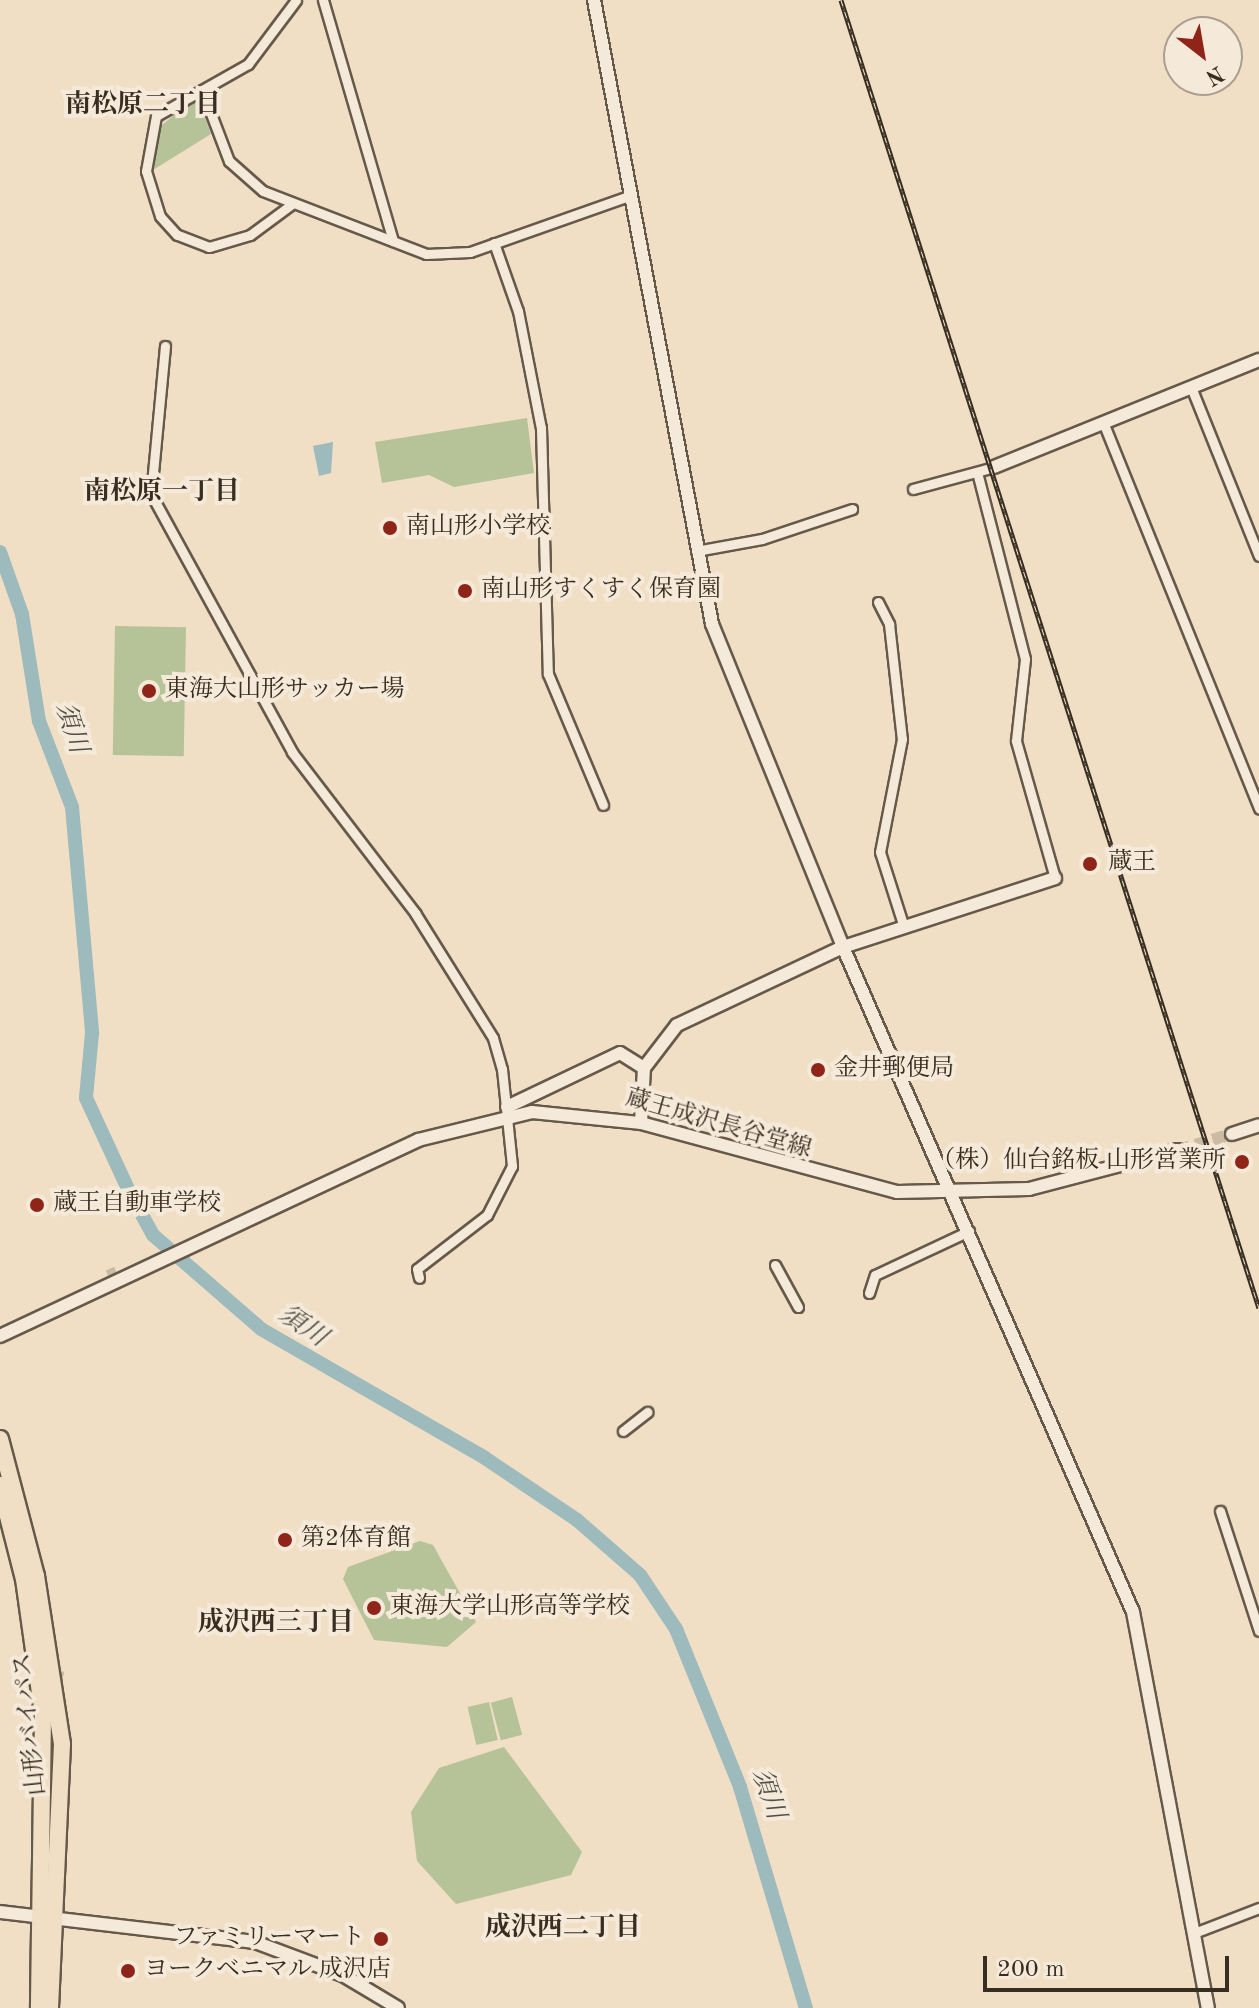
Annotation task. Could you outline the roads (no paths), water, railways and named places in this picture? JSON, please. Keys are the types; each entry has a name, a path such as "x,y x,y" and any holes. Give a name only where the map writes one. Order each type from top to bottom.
{"highway":[{"name":"山形バイパス","path":"0,1439 36,1576 62,1744 51,1917 39,2008"},
{"name":"山形バイパス","path":"0,1485 40,1687 51,1917 50,2008"}],"street":[{"path":"292,204 223,246 190,242 160,216 147,183 152,123 257,56 296,0"},
{"path":"323,0 393,241"},
{"path":"594,0 696,551 721,650 843,947 955,1194 1133,1612 1208,2008"},
{"path":"202,90 229,161 263,191 438,255 494,243 629,196"},
{"path":"494,243 518,311 541,428 548,674 603,805"},
{"path":"165,346 151,494 292,752 415,913 481,1018 499,1059 512,1166 494,1206 417,1269 419,1278"},
{"path":"913,489 994,467 1259,360"},
{"path":"1191,387 1259,556"},
{"path":"1103,422 1259,809"},
{"path":"641,1123 644,1068 677,1025 843,947 1055,878 1016,741 1025,659 977,472"},
{"path":"696,551 762,539 852,509"},
{"path":"878,602 889,624 902,739 880,852 904,927"},
{"path":"507,1111 620,1053 644,1068"},
{"name":"蔵王成沢長谷堂線","path":"0,1336 418,1140 507,1111 574,1112 641,1123 833,1180 955,1194 1058,1185 1178,1150"},
{"path":"1232,1134 1259,1125"},
{"path":"869,1293 875,1275 969,1231"},
{"path":"775,1265 798,1307"},
{"path":"623,1431 647,1412"},
{"path":"1220,1511 1259,1631"},
{"path":"1194,1933 1259,1908"},
{"path":"0,1912 255,1942 343,1975 398,2008"}],"water":[{"path":"333,442 331,473 319,476 313,446"}],"waterway":[{"name":"須川","path":"0,552 22,614 39,721 72,807 92,1033 86,1098 153,1235 261,1329 485,1458 577,1520 640,1575 676,1629 740,1787 806,2008"}],"tunnel":[{"path":"1178,1150 1232,1134"},
{"path":"110,1268 120,1293"},
{"path":"28,1670 64,1676"}],"railway":[{"path":"841,0 1259,1308"}],"place":[{"name":"南山形小学校","path":"390,528"},
{"name":"南山形すくすく保育園","path":"465,591"},
{"name":"東海大山形サッカー場","path":"149,691"},
{"name":"蔵王","path":"1090,864"},
{"name":"金井郵便局","path":"818,1070"},
{"name":"（株）仙台銘板 山形営業所","path":"1242,1162"},
{"name":"蔵王自動車学校","path":"37,1205"},
{"name":"第2体育館","path":"285,1540"},
{"name":"東海大学山形高等学校","path":"374,1608"},
{"name":"ファミリーマート","path":"381,1939"},
{"name":"ヨークベニマル 成沢店","path":"128,1971"}],"district":[{"name":"南松原二丁目","path":"143,106"},
{"name":"南松原一丁目","path":"162,493"},
{"name":"成沢西三丁目","path":"276,1624"},
{"name":"成沢西二丁目","path":"563,1929"}]}
